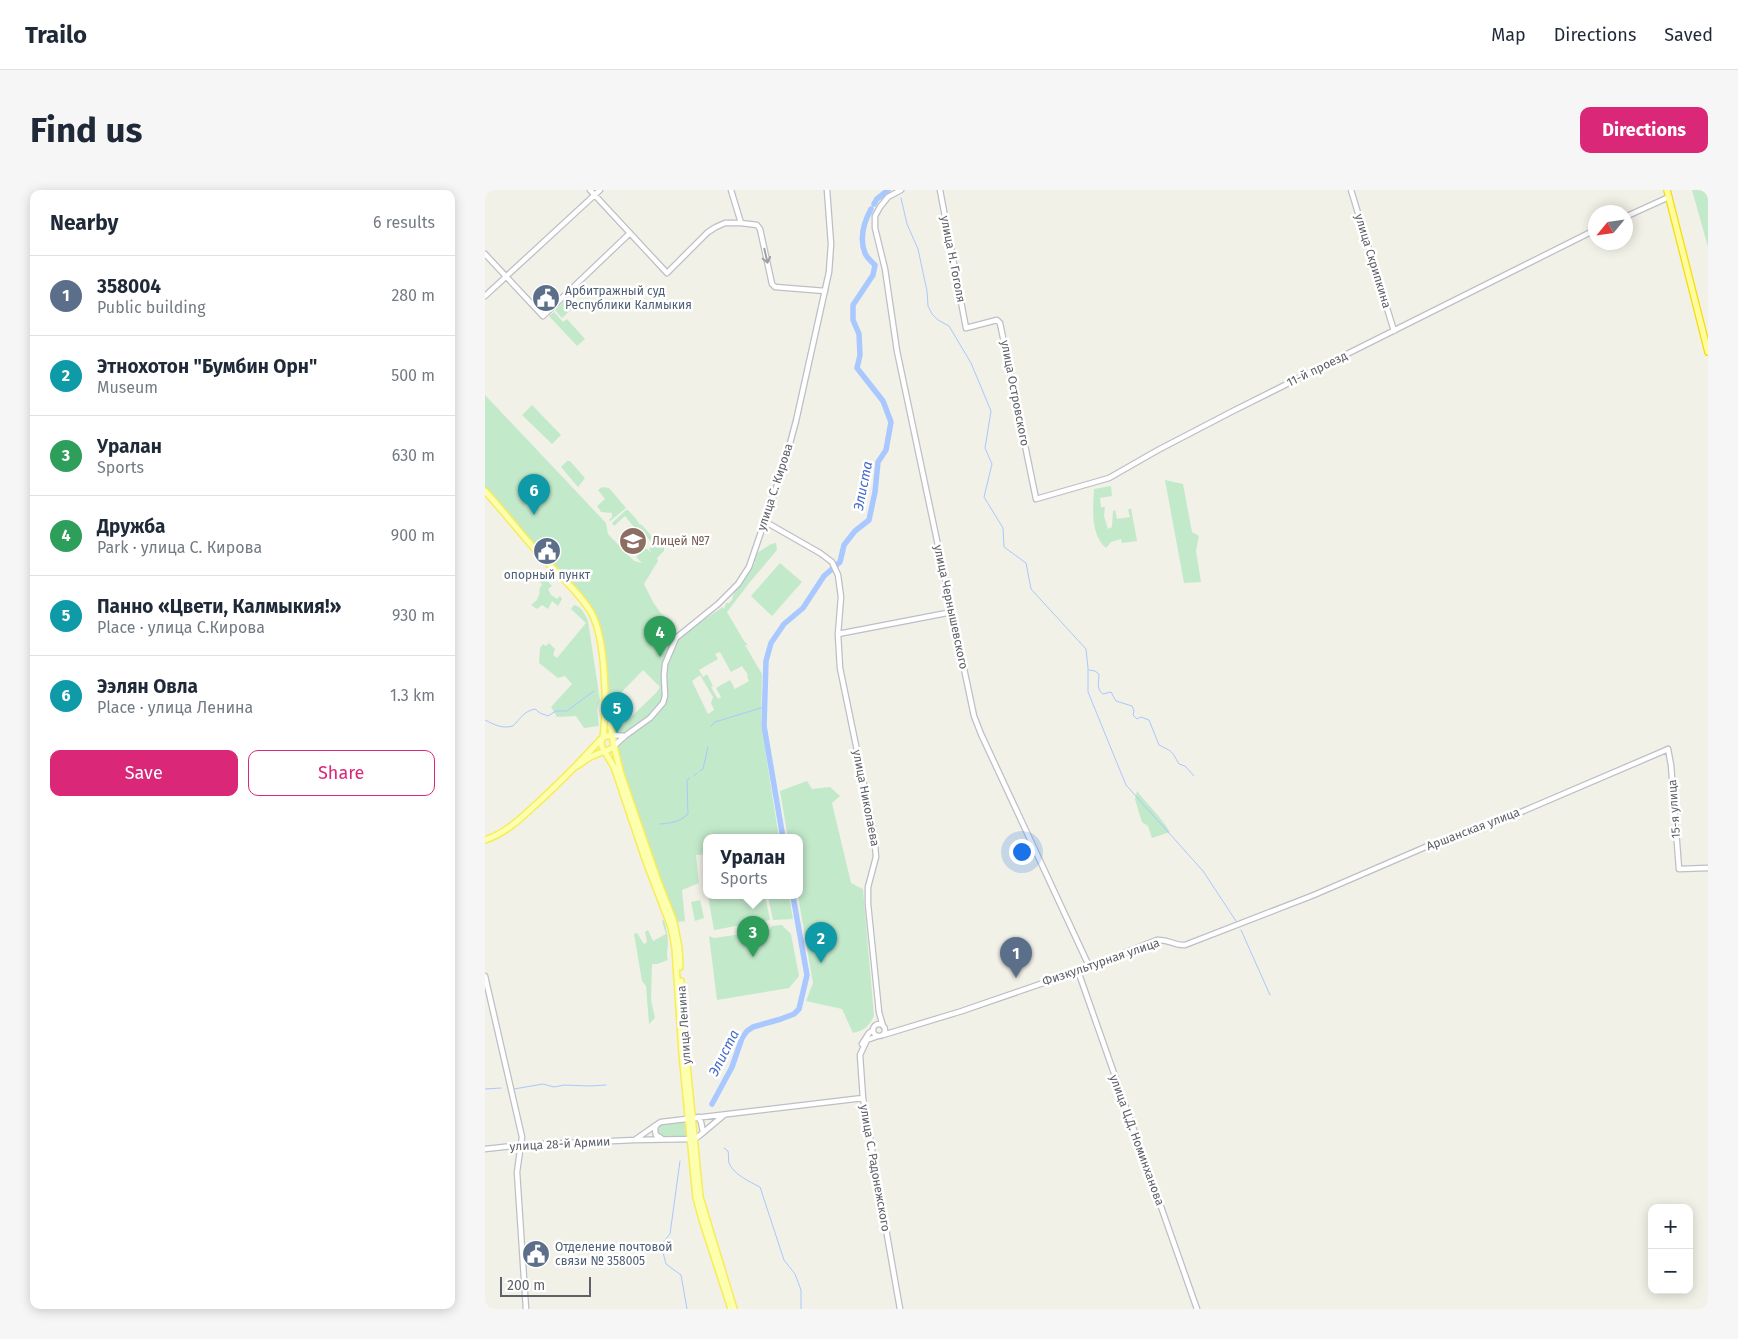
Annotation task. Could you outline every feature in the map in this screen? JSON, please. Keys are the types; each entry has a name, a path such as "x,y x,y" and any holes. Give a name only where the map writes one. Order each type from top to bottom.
{"highway":[{"path":"1667,190 1708,352"}],"main road":[{"path":"485,491 591,612 600,643 606,719 602,738 577,766 516,823 500,835 485,840"},
{"path":"602,738 612,735 605,695"},
{"name":"улица Ленина","path":"612,735 621,774 677,932 692,1117 692,1139 700,1197 733,1309"},
{"name":"улица Ленина","path":"602,738 602,747 614,767 645,859 671,927 675,948 679,1015 692,1117"},
{"path":"577,766 595,755 610,750 614,746"}],"street":[{"path":"590,190 667,273 708,232 725,223 741,223 757,225 772,284 775,287 825,291"},
{"path":"485,296 601,190"},
{"path":"731,190 741,223"},
{"name":"улица С. Кирова","path":"614,746 650,718 663,703 665,695 664,670 676,638 719,604 749,567 792,437 829,272 831,251 827,190"},
{"name":"улица Чернышевского","path":"901,190 889,197 880,207 875,216 875,228 885,269 897,352 974,716 1089,966"},
{"name":"улица Н. Гоголя","path":"940,190 966,328"},
{"name":"улица Скрипкина","path":"1351,190 1394,331"},
{"path":"1633,213 1669,197"},
{"path":"485,254 543,316 629,234"},
{"name":"11-й проезд","path":"1036,499 1109,478 1233,410 1588,234"},
{"name":"улица Островского","path":"966,328 997,320 1000,323 1036,499"},
{"name":"улица Николаева","path":"764,521 820,553 832,562 836,570 841,597 838,634 840,668 876,850 869,887 868,904 879,1012 883,1026"},
{"path":"838,634 952,612"},
{"path":"612,735 625,736"},
{"name":"15-я улица","path":"1668,749 1673,787 1679,869 1708,868"},
{"name":"Аршанская улица","path":"1277,909 1437,842 1479,830 1668,749"},
{"name":"Физкультурная улица","path":"881,1036 962,1011 1078,971 1157,940 1185,945 1277,909"},
{"name":"улица Ц.Д. Номинханова","path":"1078,971 1197,1309"},
{"path":"485,976 522,1137 517,1172 526,1309"},
{"path":"879,1012 873,1028 875,1035 881,1036"},
{"path":"860,1055 864,1040 873,1028 879,1024 895,1031"},
{"path":"860,1055 867,1040 881,1036 885,1030 883,1026"},
{"name":"улица С. Радонежского","path":"860,1055 863,1098 900,1309"},
{"path":"635,1140 657,1124 667,1120 863,1098"},
{"path":"692,1139 699,1136 724,1114"},
{"path":"692,1117 701,1122 703,1132"},
{"path":"657,1124 654,1130 661,1139"},
{"name":"улица 28-й Армии","path":"485,1148 692,1139"}],"green space":[{"path":"1692,190 1708,190 1708,247"},
{"path":"568,298 575,306 562,318 555,310"},
{"path":"554,312 563,322 567,319 585,339 577,346 549,316"},
{"path":"485,395 606,523 608,534 634,561 642,563 636,557 646,548 652,553 649,549 655,541 659,545 664,545 664,551 657,558 658,561 644,584 660,612 674,626 673,632 676,638 723,607 724,609 726,603 732,600 733,595 755,563 753,560 754,555 771,544 776,543 777,550 727,612 748,645 745,645 762,674 761,724 778,834 703,834 703,854 696,855 699,883 682,890 685,921 677,922 623,776 615,746 624,734 618,735 613,730 611,703 596,615 485,488","holes":["720,652 731,672 742,666 748,675 749,681 735,689 730,680 716,688 721,697 718,699 711,687 713,686 707,674 703,677 699,670 718,659 715,654","643,670 660,687 629,719 621,713 616,698","700,675 713,697 711,703 714,710 708,714 692,681"]},
{"path":"532,405 561,435 552,444 522,415"},
{"path":"567,461 570,461 585,478 578,487 561,467"},
{"path":"1165,480 1183,484 1192,532 1199,536 1196,551 1201,582 1184,583"},
{"path":"1111,486 1112,496 1100,498 1101,507 1105,507 1104,516 1108,529 1112,527 1113,511 1115,510 1117,519 1130,517 1128,510 1131,508 1137,541 1122,543 1121,539 1111,542 1106,548 1097,536 1095,528 1093,512 1094,489"},
{"path":"602,487 609,488 626,508 610,521 612,513 601,512 597,506 605,499 598,490"},
{"path":"626,510 654,539 651,541 645,535 642,537 625,516 614,526 612,523"},
{"path":"780,563 802,582 772,616 751,596"},
{"path":"541,574 552,586 548,589 551,595 557,599 560,596 562,599 558,606 552,601 548,609 542,605 537,609 531,605 537,600 540,592 542,584 536,579"},
{"path":"574,605 581,609 588,621 600,701 597,709 599,726 584,728 576,716 557,717 551,707 572,684 565,676 558,678 539,663 540,648 543,644 546,646 549,643 555,649 553,655 557,658 586,623 571,609"},
{"path":"807,781 812,789 830,787 840,796 832,803 851,883 863,889 874,1016 866,1028 861,1031 853,1033 842,1009 806,1001 813,983 799,899 803,899 803,834 787,834 780,791"},
{"path":"1137,791 1170,832 1152,838 1148,826 1142,822 1139,813 1135,799"},
{"path":"709,899 766,899 770,920 714,930"},
{"path":"769,899 790,899 793,919 773,920"},
{"path":"700,900 704,918 695,921 691,902"},
{"path":"664,920 668,937 668,960 652,964 651,1000 655,1018 649,1024 646,986 642,981 634,934 637,933 644,944 647,942 645,932 648,930 653,941 666,934 662,921"},
{"path":"782,925 791,934 799,976 789,988 717,1000 709,936 714,938 769,930 772,926"},
{"path":"686,1120 687,1137 661,1136 657,1133 656,1128 660,1124"}],"waterway":[{"name":"Элиста","path":"874,204 888,190"},
{"path":"901,198 907,224 918,249 927,291 928,306 938,320 949,326 971,363 991,411 985,448 992,464 984,497 1003,528 1004,547 1026,563 1031,589 1086,649 1088,692 1126,785 1203,871 1236,921"},
{"name":"Элиста","path":"871,209 874,204"},
{"name":"Элиста","path":"782,834 764,726 766,661 771,643 784,624 803,608 824,576 840,562 844,545 855,531 869,520 875,492 878,462 886,450 891,422 883,401 857,368 860,355 859,334 853,320 853,305 873,275 875,265 866,255 862,242 864,225 871,209"},
{"path":"1089,670 1099,674 1099,688 1103,694 1111,692 1116,701 1132,706 1133,715 1137,719 1141,717 1149,720 1159,745 1171,752 1179,764 1185,766 1194,776"},
{"path":"485,720 502,727 513,726 531,710 535,709 548,716 556,711 567,711 594,691"},
{"path":"711,726 715,722 764,707"},
{"path":"700,771 703,769 708,747"},
{"path":"694,776 697,773"},
{"path":"660,824 672,823 688,814 687,781 689,778"},
{"name":"Элиста","path":"712,1104 732,1067 742,1038 747,1031 753,1027 794,1014 799,1009 807,975 794,899"},
{"path":"1241,930 1270,995"},
{"path":"514,1089 543,1084 554,1087 564,1085 606,1085"},
{"path":"485,1089 501,1088"},
{"path":"724,1148 728,1151 729,1163 734,1171 760,1187 784,1260 795,1274 801,1290 801,1309"},
{"name":"Элиста","path":"680,1161 670,1234 661,1245 666,1264 681,1275 687,1309"}],"place":[{"name":"Арбитражный суд Республики Калмыкия","path":"546,298"},
{"name":"Ээлян Овла","path":"534,515"},
{"name":"Лицей №7","path":"633,541"},
{"name":"опорный пункт","path":"547,551"},
{"name":"Дружба","path":"660,657"},
{"name":"Панно «Цвети, Калмыкия!»","path":"617,733"},
{"name":"Уралан","path":"753,957"},
{"name":"Этнохотон \"Бумбин Орн\"","path":"821,963"},
{"name":"358004","path":"1016,978"},
{"name":"Отделение почтовой связи № 358005","path":"536,1254"}]}
